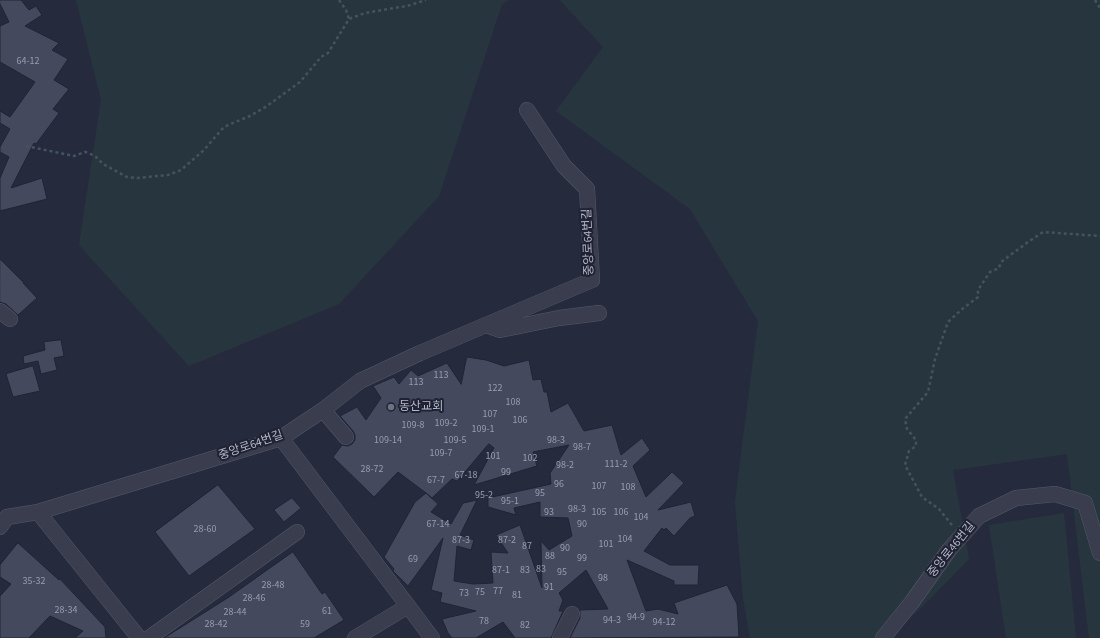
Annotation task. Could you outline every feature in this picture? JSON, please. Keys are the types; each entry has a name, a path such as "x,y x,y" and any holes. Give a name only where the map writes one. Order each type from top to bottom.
{"street":[{"name":"중앙로64번길","path":"0,527 7,517 38,512 281,438 323,410 360,381 420,353 592,280 587,189 564,166 527,110"},
{"path":"486,325 500,330 559,318 599,313"},
{"path":"323,410 346,437"},
{"path":"281,438 432,638"},
{"name":"중앙로46번길","path":"883,638 912,602 949,550 979,516 1016,498 1055,494 1085,503 1100,553"},
{"path":"38,512 139,638"},
{"path":"149,638 297,532"},
{"path":"355,638 408,606"},
{"path":"560,638 572,614"}],"path":[{"path":"339,0 346,10 349,19"},
{"path":"26,146 74,156 84,152 89,153 103,164 127,177 137,178 168,175 182,170 204,150 222,129 267,106 300,82 321,57 328,53 349,19 365,13 407,6 426,0"},
{"path":"1096,0 1100,8"},
{"path":"961,537 939,509 922,497 905,465 910,452 916,446 916,440 907,429 904,419 928,392 935,359 948,322 978,297 978,290 990,272 999,268 1001,262 1043,232 1100,236"}],"shaded area":[{"path":"76,0 509,0 502,4 439,196 339,304 189,366 79,245 101,100"},
{"path":"560,0 1100,0 1100,638 1089,638 1067,454 953,470 969,559 922,607 887,638 750,638 743,598 735,502 758,321 690,209 556,111 603,47"},
{"path":"1064,513 1076,638 1006,638 989,525"}],"building":[{"path":"0,0 21,0 29,10 36,6 42,15 25,26 59,43 52,50 68,59 54,80 69,89 53,109 59,113 36,144 34,143 11,188 42,178 47,199 0,211 0,178 9,157 0,152 0,147 10,129 0,123 0,111 10,117 35,82 0,62 0,26 9,22 0,4"},
{"path":"0,259 37,298 18,315 6,304 0,302"},
{"path":"61,340 64,356 54,358 57,370 41,374 38,361 24,364 23,356 45,350 44,342"},
{"path":"467,357 486,360 504,366 529,360 533,380 541,379 544,392 547,392 551,412 568,403 584,431 612,425 621,455 642,438 650,450 633,466 646,497 672,472 684,483 658,510 691,502 695,516 690,518 674,536 666,528 664,530 662,528 644,551 670,565 699,565 698,585 674,585 674,581 627,560 646,611 658,609 678,614 674,603 727,585 737,604 739,637 570,638 580,618 580,610 608,609 586,570 559,593 563,600 559,611 563,611 551,638 515,638 503,622 476,638 452,638 448,633 442,619 476,611 440,602 442,593 431,590 443,538 408,586 393,571 394,569 384,557 415,502 426,493 398,472 374,497 333,457 342,445 348,446 355,440 353,431 340,416 357,407 366,420 381,398 373,386 394,377 399,384 411,370 418,376 447,363 461,384","holes":["489,444 494,448 474,485 537,466 533,452 569,445 550,473 551,484 488,498 488,507 516,515 514,508 540,502 540,517 568,518 572,536 549,550 541,541 542,588 520,525 496,535 508,553 491,552 493,583 473,584 454,581 457,546 471,550 474,540 460,535 477,500 463,503 451,524 431,512 438,504 426,493 432,498 452,479 457,481"]},
{"path":"33,366 40,391 13,397 6,374"},
{"path":"218,485 255,529 189,576 155,532"},
{"path":"292,498 301,508 284,522 274,510"},
{"path":"18,543 59,580 60,579 105,627 106,638 75,638 83,631 50,616 29,638 0,638 0,596 11,584 0,577 0,565"},
{"path":"293,552 322,594 325,592 344,620 314,638 164,638 229,597"}],"place":[{"name":"동산교회","path":"391,407"}]}
